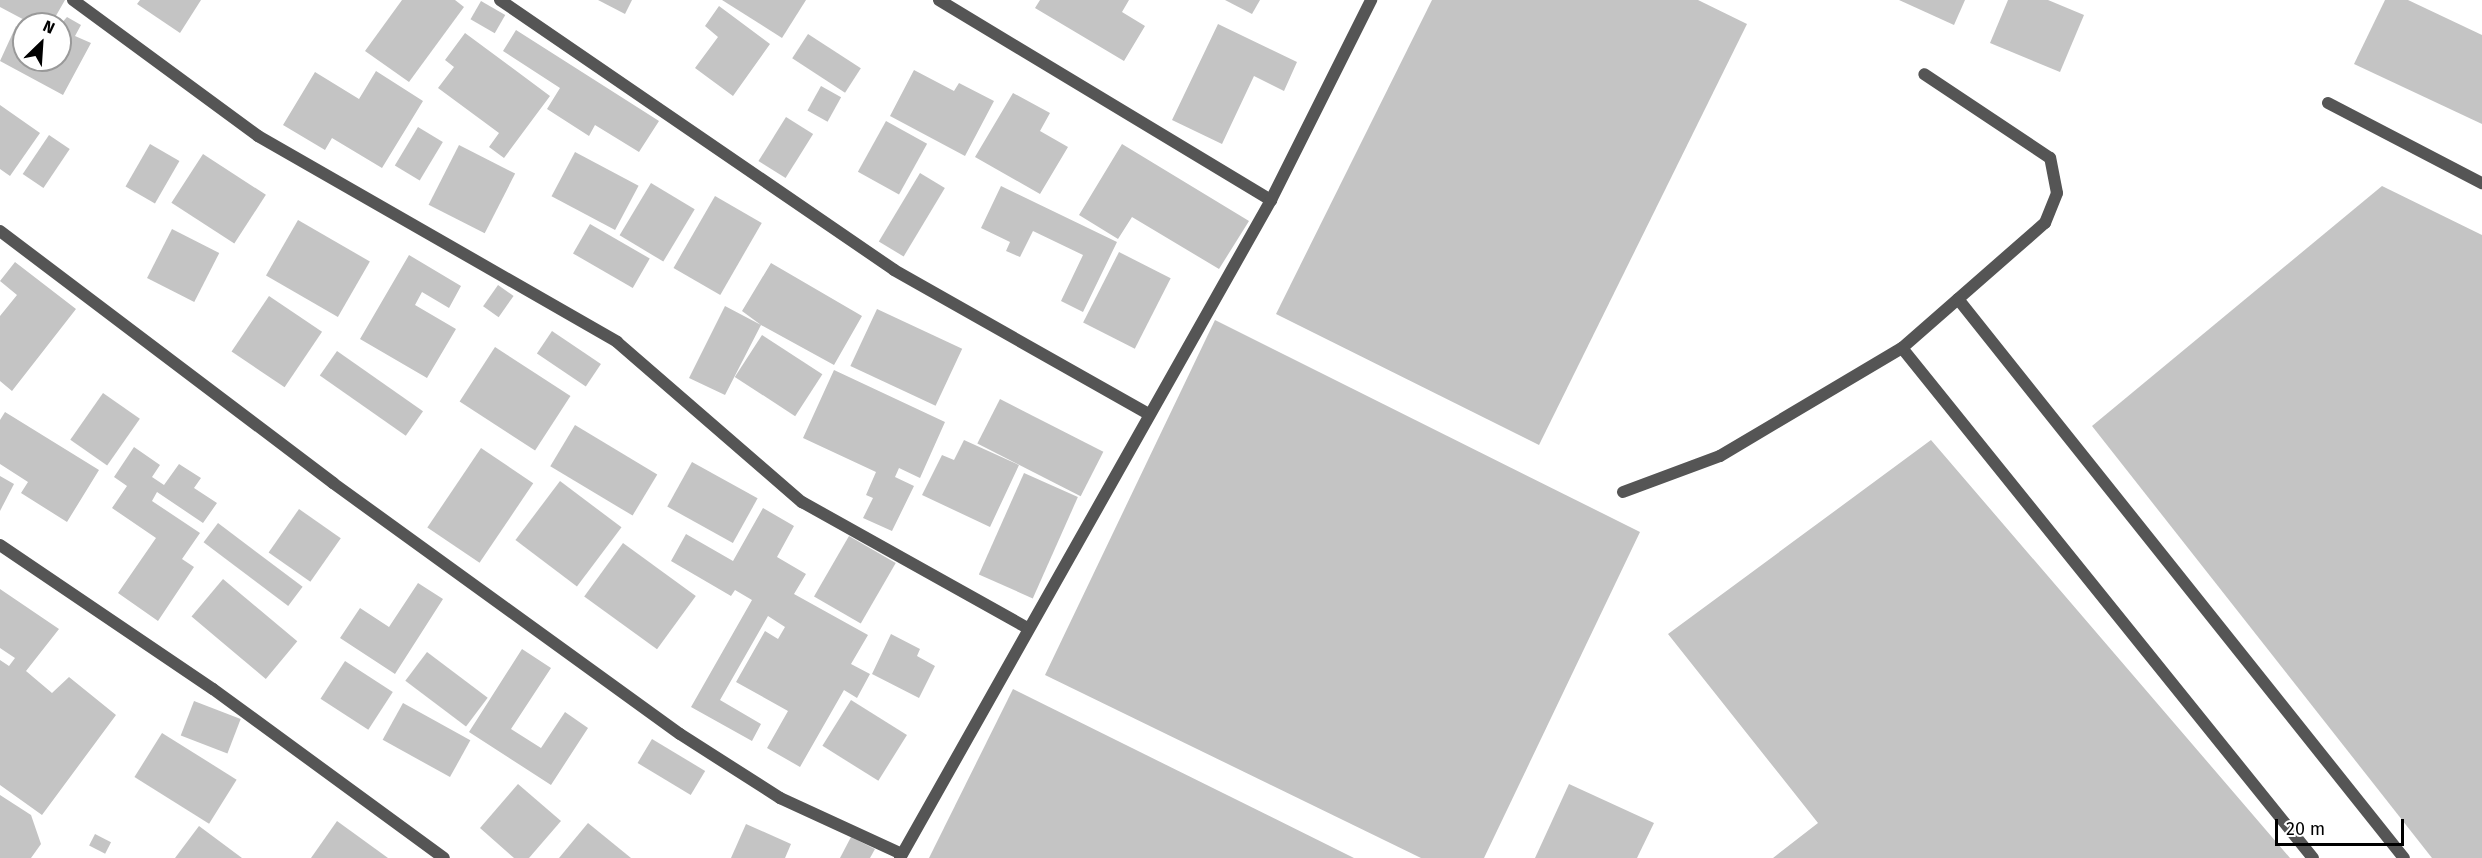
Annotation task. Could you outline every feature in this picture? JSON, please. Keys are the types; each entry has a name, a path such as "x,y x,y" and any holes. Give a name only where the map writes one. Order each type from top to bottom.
{"street":[{"path":"73,0 258,136 617,342 802,502 1027,628"},
{"path":"500,0 894,270 1149,414"},
{"path":"939,0 1270,200"},
{"path":"0,231 333,483 680,734 780,798 901,856 1027,628 1270,200 1371,0"},
{"path":"1623,492 1720,456 1902,348 2045,223 2057,193 2050,158 1924,74"},
{"path":"2328,103 2482,183"},
{"path":"1958,299 2404,858"},
{"path":"1902,348 2313,858"},
{"path":"0,545 213,689 444,858"}],"building":[{"path":"0,0 65,0 58,12 12,13 0,7"},
{"path":"140,0 201,0 180,33 137,4"},
{"path":"402,0 455,0 464,7 409,82 365,51"},
{"path":"598,0 632,0 625,14"},
{"path":"722,0 806,0 782,38"},
{"path":"1040,0 1129,0 1122,12 1145,26 1124,61 1035,8"},
{"path":"1225,0 1260,0 1252,14"},
{"path":"1432,0 1698,0 1747,24 1539,445 1276,314"},
{"path":"1899,0 1965,0 1954,25"},
{"path":"2008,0 2048,0 2084,15 2060,72 1990,43"},
{"path":"2385,0 2408,0 2482,35 2482,124 2354,64"},
{"path":"481,1 505,15 495,33 470,19"},
{"path":"719,6 770,44 733,96 695,68 718,37 705,26"},
{"path":"72,20 81,25 75,36 91,43 63,95 20,72 72,72"},
{"path":"1218,24 1297,62 1284,91 1254,76 1222,144 1172,120"},
{"path":"516,30 659,121 639,152 595,125 589,136 547,109 560,88 503,51"},
{"path":"465,33 550,96 504,158 489,147 499,133 438,88 454,67 445,60"},
{"path":"808,34 861,68 845,93 792,58"},
{"path":"12,35 12,67 0,61"},
{"path":"914,70 954,91 959,83 994,101 965,156 890,116"},
{"path":"376,71 423,101 382,168 332,138 325,150 283,125 315,72 359,99"},
{"path":"821,86 841,97 828,122 807,110"},
{"path":"1013,93 1050,113 1040,131 1068,147 1040,194 975,157"},
{"path":"0,105 40,133 10,176 0,169"},
{"path":"786,117 813,134 786,178 758,161"},
{"path":"886,121 927,144 899,195 858,172"},
{"path":"418,127 443,142 420,181 395,166"},
{"path":"49,135 70,149 43,188 23,174"},
{"path":"150,144 179,161 155,203 126,186"},
{"path":"1122,144 1249,221 1219,269 1132,217 1118,239 1079,215"},
{"path":"459,145 515,174 485,233 429,205"},
{"path":"575,152 639,186 615,230 552,196"},
{"path":"203,154 266,195 234,243 171,203"},
{"path":"920,173 945,188 904,257 879,242"},
{"path":"651,183 695,209 663,262 620,235"},
{"path":"1001,186 1117,242 1083,312 1061,301 1083,255 1033,231 1020,257 1006,251 1010,242 981,228"},
{"path":"2382,186 2482,235 2482,858 2432,858 2092,426"},
{"path":"715,196 762,223 720,295 674,268"},
{"path":"298,220 370,262 338,317 266,275"},
{"path":"590,224 650,258 633,288 573,253"},
{"path":"172,229 219,253 194,302 147,278"},
{"path":"1119,252 1171,278 1135,349 1083,322"},
{"path":"409,255 461,286 449,308 422,292 415,305 456,329 427,378 360,339"},
{"path":"15,262 76,309 12,391 0,381 0,316 17,295 0,281"},
{"path":"771,263 862,316 834,365 761,325 742,311"},
{"path":"498,285 514,296 499,317 483,306"},
{"path":"269,296 322,332 285,387 232,352"},
{"path":"725,306 761,325 725,395 689,378"},
{"path":"877,309 962,349 936,406 850,366"},
{"path":"1215,320 1640,532 1484,858 1421,858 1045,675"},
{"path":"552,331 601,364 586,386 537,353"},
{"path":"762,335 822,374 795,416 735,377"},
{"path":"495,347 570,396 535,451 460,402"},
{"path":"337,351 423,411 406,436 320,376"},
{"path":"834,370 945,422 920,478 899,468 895,477 914,486 892,531 863,518 873,498 866,495 876,472 803,438"},
{"path":"103,393 140,419 107,466 70,440"},
{"path":"1000,399 1103,452 1081,496 977,444"},
{"path":"5,412 99,470 67,522 21,493 28,482 0,464 0,420"},
{"path":"575,425 657,474 633,516 550,466"},
{"path":"964,440 1019,465 990,527 922,495 942,455 954,460"},
{"path":"1931,440 2290,858 1773,858 1818,823 1668,634"},
{"path":"134,447 160,465 152,477 164,485 179,464 201,478 194,488 217,503 203,523 157,492 152,501 200,533 182,559 194,567 158,621 118,593 156,538 112,508 127,486 114,477"},
{"path":"481,448 533,483 480,563 427,528"},
{"path":"692,462 758,498 733,543 667,507"},
{"path":"1024,473 1078,497 1033,598 979,574"},
{"path":"0,476 14,484 0,511"},
{"path":"560,481 621,527 577,586 515,540"},
{"path":"763,508 794,526 777,557 806,574 794,594 868,635 851,664 870,674 857,698 844,690 800,767 767,748 788,711 736,682 765,631 778,639 785,627 768,616 720,700 761,724 752,741 691,707 752,600 735,590 731,596 671,561 686,534 733,561"},
{"path":"299,509 341,538 310,582 269,552"},
{"path":"218,523 303,587 288,606 204,542"},
{"path":"849,536 896,563 861,624 814,597"},
{"path":"623,543 696,596 657,649 584,596"},
{"path":"223,579 297,641 266,679 192,617"},
{"path":"418,583 443,599 395,674 340,638 360,608 389,627"},
{"path":"0,589 59,629 26,671 52,693 69,677 116,715 42,815 0,785 0,660 9,666 15,658 0,648"},
{"path":"891,634 920,649 917,656 935,666 919,698 872,674"},
{"path":"522,649 551,668 511,729 541,748 565,712 588,728 551,785 469,732"},
{"path":"427,652 488,698 466,726 405,681"},
{"path":"345,661 393,692 368,730 320,699"},
{"path":"1013,689 1354,858 929,858"},
{"path":"851,700 907,735 878,781 822,746"},
{"path":"194,701 241,719 227,753 181,736"},
{"path":"403,703 470,740 450,777 383,740"},
{"path":"162,733 237,780 209,824 134,777"},
{"path":"652,739 705,771 691,795 638,763"},
{"path":"518,784 561,821 529,858 514,858 480,828"},
{"path":"1569,784 1654,823 1637,858 1535,858"},
{"path":"0,795 31,815 41,844 31,858 0,858"},
{"path":"337,821 388,858 311,858"},
{"path":"588,823 631,858 559,858"},
{"path":"746,824 791,844 785,858 731,858"},
{"path":"199,826 242,858 175,858"},
{"path":"95,834 111,842 105,854 89,846"},
{"path":"851,837 875,849 870,858 840,858"}]}
